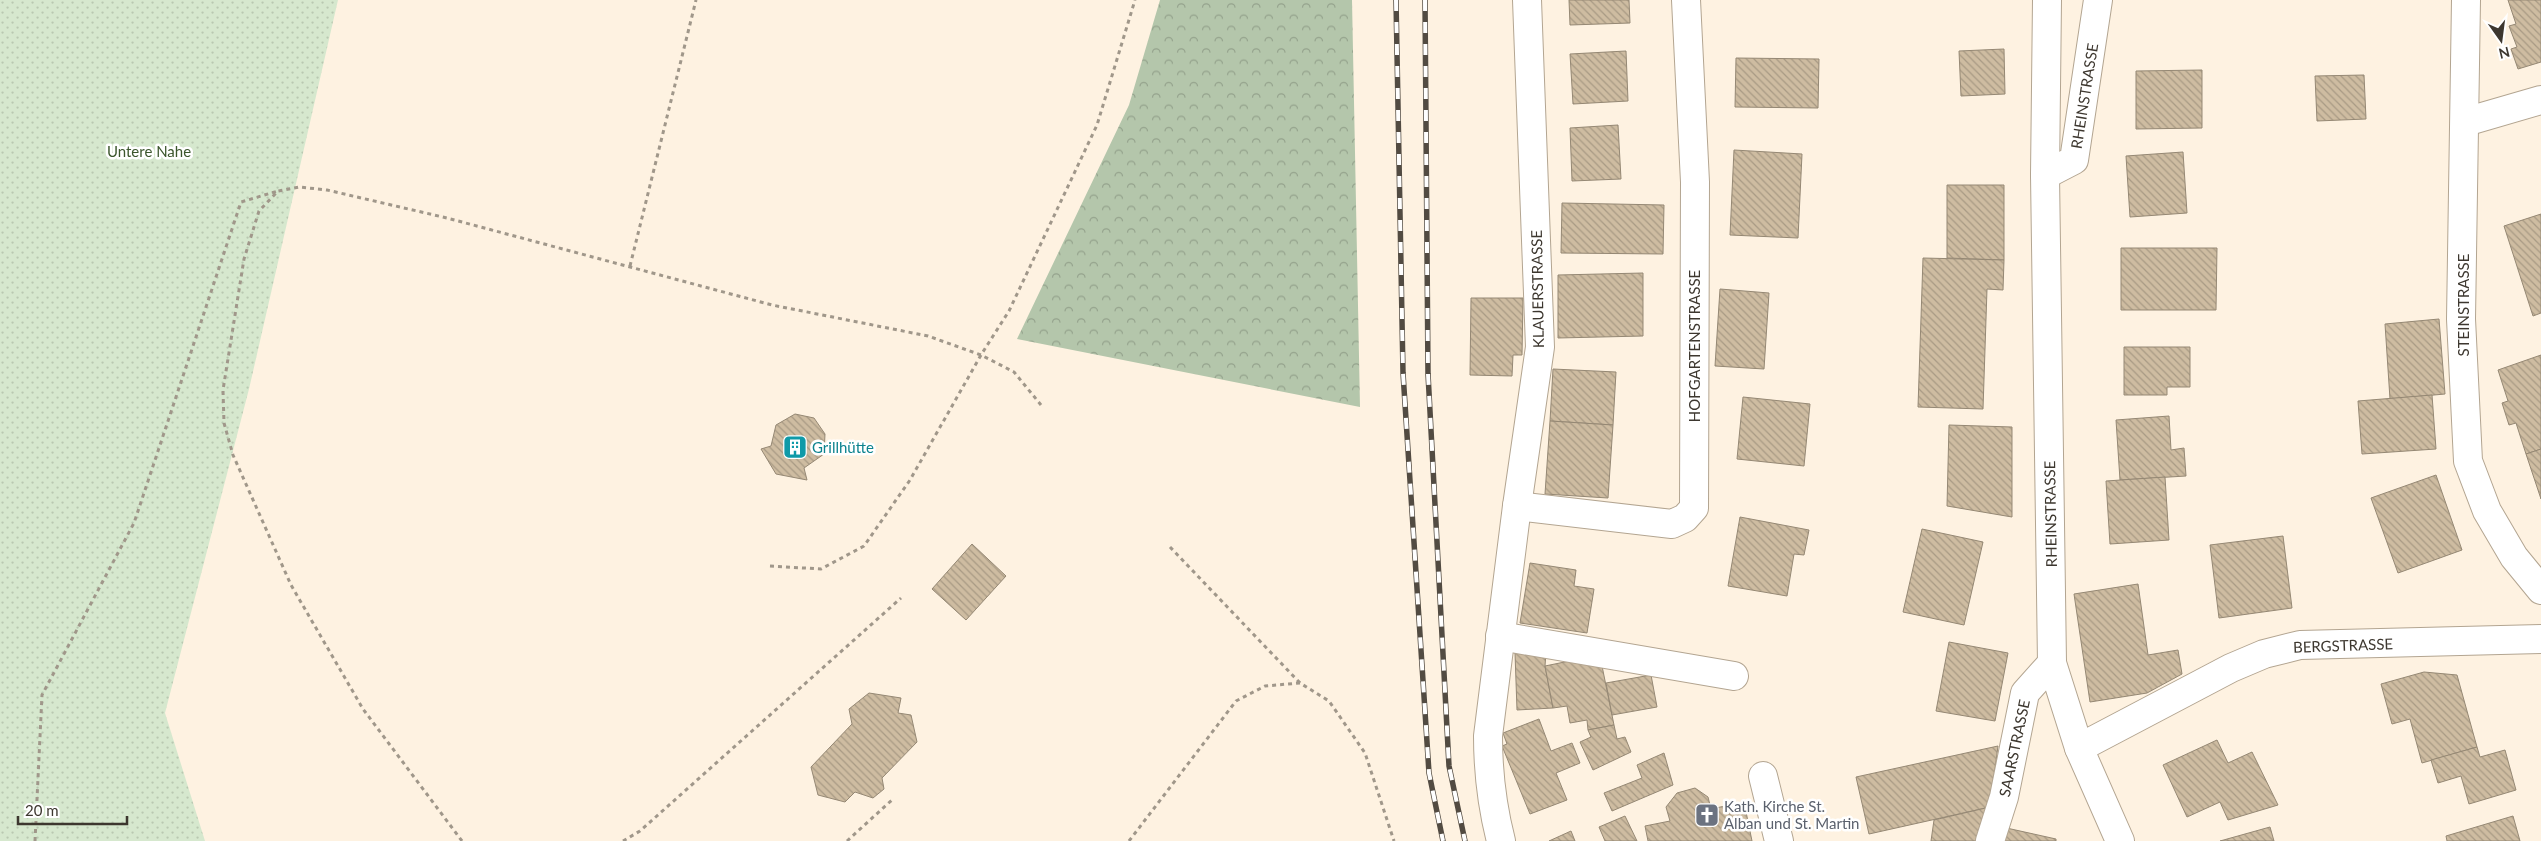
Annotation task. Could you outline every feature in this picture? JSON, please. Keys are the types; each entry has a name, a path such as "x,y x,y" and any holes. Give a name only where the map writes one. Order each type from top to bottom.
{"street":[{"name":"KLAUERSTRASSE","path":"1501,841 1492,799 1488,744 1517,506 1540,347 1527,0"},
{"name":"HOFGARTENSTRASSE","path":"1517,506 1672,524 1686,518 1694,508 1695,182 1686,0"},
{"name":"RHEINSTRASSE","path":"2047,0 2045,174 2052,664 2079,748 2120,841"},
{"name":"RHEINSTRASSE","path":"2045,174 2074,160 2098,0"},
{"name":"STEINSTRASSE","path":"2466,0 2466,122 2461,319 2468,461 2487,511 2514,556 2541,590"},
{"path":"2466,122 2541,100"},
{"path":"1500,636 1734,676"},
{"name":"BERGSTRASSE","path":"2079,748 2231,668 2282,648 2300,645 2541,639"},
{"name":"SAARSTRASSE","path":"1990,841 2004,797 2025,693 2052,664"},
{"path":"1763,776 1779,841"}],"path":[{"path":"630,266 696,0"},
{"path":"770,566 821,569 864,546 910,480 981,355 1009,310 1097,125 1136,0"},
{"path":"35,841 42,695 134,523 241,202 299,187 327,190 447,218 772,304 928,336 981,355 1014,372 1041,405"},
{"path":"278,191 259,210 244,259 224,390 224,423 233,455 292,585 363,709 462,841"},
{"path":"1170,547 1300,683 1329,702 1365,753 1394,841"},
{"path":"623,841 640,831 901,598"},
{"path":"1129,841 1236,701 1265,686 1300,683"},
{"path":"847,841 893,799"}],"green space":[{"name":"Untere Nahe","path":"0,0 338,0 249,389 165,713 205,841 0,841"},
{"path":"1160,0 1352,0 1360,407 1017,339 1129,105"}],"building":[{"path":"1569,0 1629,0 1630,23 1570,25"},
{"path":"2508,0 2541,0 2541,62 2518,69 2511,49 2517,47 2509,26 2516,24"},
{"path":"2004,49 2005,94 1961,96 1959,51"},
{"path":"1626,51 1628,101 1573,104 1570,54"},
{"path":"1736,58 1819,59 1818,108 1735,107"},
{"path":"2202,70 2202,128 2136,129 2136,71"},
{"path":"2364,75 2366,119 2317,121 2315,76"},
{"path":"1618,125 1621,179 1572,181 1570,128"},
{"path":"1734,150 1802,154 1798,238 1730,235"},
{"path":"2183,152 2187,213 2130,217 2126,156"},
{"path":"1947,185 2004,185 2004,260 1947,258"},
{"path":"1562,203 1664,205 1663,254 1561,253"},
{"path":"2541,214 2541,313 2533,316 2504,226"},
{"path":"2121,248 2217,248 2216,310 2121,310"},
{"path":"1923,258 2004,260 2003,290 1987,289 1983,409 1918,407"},
{"path":"1643,273 1643,336 1558,338 1558,275"},
{"path":"1720,289 1769,293 1764,369 1715,366"},
{"path":"1471,298 1523,298 1522,355 1513,355 1512,376 1470,375"},
{"path":"2439,319 2445,394 2390,399 2385,324"},
{"path":"2124,347 2190,347 2190,387 2167,387 2167,395 2124,395"},
{"path":"2541,355 2541,449 2526,454 2516,423 2509,425 2502,403 2508,401 2498,370"},
{"path":"1553,369 1616,372 1613,425 1550,421"},
{"path":"2432,395 2436,449 2362,454 2358,401"},
{"path":"1743,397 1810,404 1804,466 1737,459"},
{"name":"Grillhütte","path":"795,414 814,418 825,434 824,454 804,468 807,480 776,474 761,449 771,446 776,425"},
{"path":"2169,416 2171,450 2184,448 2186,476 2120,480 2116,420"},
{"path":"1550,421 1613,425 1608,498 1545,494"},
{"path":"1949,425 2012,427 2012,517 1947,506"},
{"path":"2541,449 2541,499 2526,454"},
{"path":"2436,475 2462,550 2398,573 2371,498"},
{"path":"2165,477 2169,540 2110,544 2106,481"},
{"path":"1740,517 1809,530 1804,555 1794,554 1787,596 1728,586"},
{"path":"1922,529 1983,542 1964,625 1903,612"},
{"path":"2283,536 2292,608 2219,618 2210,545"},
{"path":"972,544 1006,576 966,620 932,589"},
{"path":"1530,563 1576,570 1574,586 1594,589 1587,633 1520,623"},
{"path":"2138,584 2148,655 2178,650 2182,674 2147,693 2090,702 2074,594"},
{"path":"1949,642 2008,653 1995,721 1936,711"},
{"path":"1546,652 1545,666 1553,708 1517,710 1515,653"},
{"path":"1584,658 1601,661 1614,725 1588,730 1587,720 1570,723 1567,706 1553,708 1545,666"},
{"path":"2424,672 2457,675 2477,747 2422,763 2410,719 2392,724 2381,684"},
{"path":"1651,675 1657,707 1612,715 1606,683"},
{"path":"869,693 901,698 898,713 911,715 917,742 882,778 884,789 873,798 855,792 845,802 818,795 811,767 852,724 849,709"},
{"path":"1539,719 1551,751 1572,743 1580,763 1556,773 1567,800 1530,814 1502,746 1507,744 1503,733"},
{"path":"1614,725 1617,739 1625,737 1631,752 1593,770 1580,742 1591,737 1588,730"},
{"path":"2217,740 2228,763 2252,752 2278,805 2228,820 2220,802 2187,817 2163,765"},
{"path":"1998,746 1990,807 1869,834 1856,777"},
{"path":"2477,747 2480,757 2505,750 2516,790 2469,804 2461,776 2438,783 2431,760"},
{"path":"1664,753 1673,785 1612,811 1604,793 1642,778 1637,765"},
{"name":"Kath. Kirche St. Alban und St. Martin","path":"1695,788 1708,797 1711,809 1744,802 1752,841 1648,841 1645,826 1670,821 1666,807 1677,793"},
{"path":"1990,807 1979,841 1931,841 1934,820"},
{"path":"1625,816 1637,841 1605,841 1599,827"},
{"path":"2513,816 2520,841 2447,841 2446,836"},
{"path":"2002,827 2056,839 2056,841 1999,841"},
{"path":"2270,827 2274,841 2220,841"},
{"path":"1571,831 1575,841 1549,841"}],"railway":[{"path":"1396,0 1403,373 1429,773 1443,841"},
{"path":"1425,0 1428,374 1449,766 1465,841"}],"place":[{"name":"Grillhütte","path":"795,447"},
{"name":"Kath. Kirche St. Alban und St. Martin","path":"1707,815"}]}
